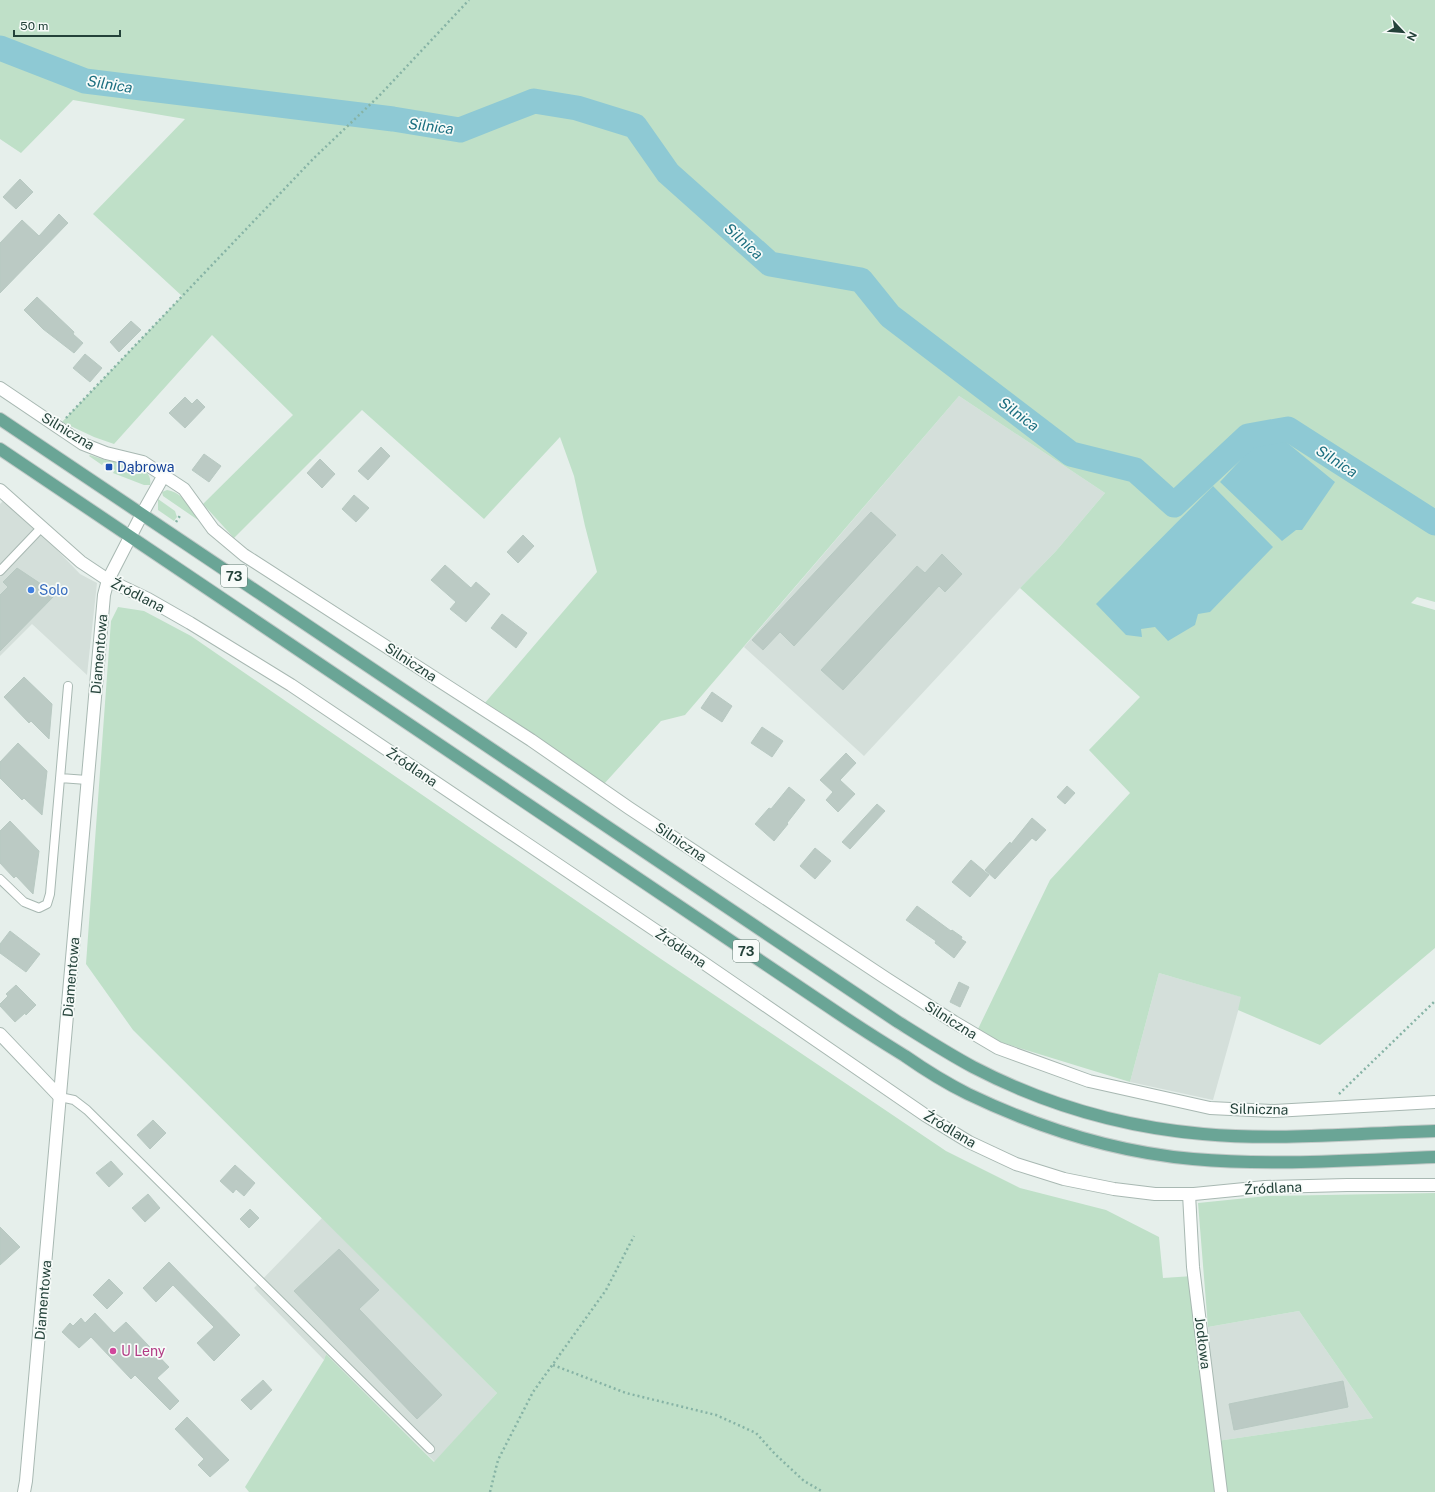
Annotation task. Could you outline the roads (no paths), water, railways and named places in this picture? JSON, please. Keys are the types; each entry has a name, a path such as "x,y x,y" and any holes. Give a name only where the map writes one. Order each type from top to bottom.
{"main road":[{"name":"73","path":"0,419 898,1022 945,1052 973,1067 1034,1094 1095,1115 1160,1128 1203,1134 1262,1136 1435,1131"},
{"name":"73","path":"0,449 829,1007 936,1077 967,1094 1043,1126 1114,1147 1159,1155 1193,1159 1260,1162 1435,1156"}],"street":[{"name":"Silniczna","path":"0,388 83,444 106,453 143,462 164,475 184,489 213,529 244,555 530,740 629,808 893,983 998,1048 1088,1081 1210,1108 1274,1111 1435,1102"},
{"name":"Diamentowa","path":"24,1492 104,595 108,580 164,475"},
{"name":"Źródlana","path":"0,490 81,562 108,580 148,599 190,623 291,685 695,957 925,1115 969,1142 1016,1164 1064,1179 1114,1189 1155,1194 1188,1194 1265,1187 1435,1185"},
{"path":"0,1034 60,1097"},
{"name":"Jodłowa","path":"1188,1194 1193,1267 1221,1492"}],"lane":[{"path":"0,571 41,528"},
{"path":"0,879 24,902 40,908 47,904 50,894 68,686"},
{"path":"60,778 87,780"},
{"path":"60,1097 74,1100 87,1110 430,1449"}],"water":[{"path":"1259,440 1285,441 1335,482 1302,530 1296,530 1282,541 1220,482"},
{"path":"1213,486 1273,547 1210,612 1198,614 1195,625 1168,641 1155,627 1141,629 1142,637 1126,635 1096,604"}],"waterway":[{"name":"Silnica","path":"0,48 85,81 393,119 460,130 534,101 577,108 635,126 668,173 770,264 861,280 890,316 1071,454 1135,470 1174,505 1248,436 1288,429 1435,523"}],"place":[{"name":"Dąbrowa","path":"109,467"},
{"name":"Solo","path":"31,590"},
{"name":"U Leny","path":"113,1351"}]}
